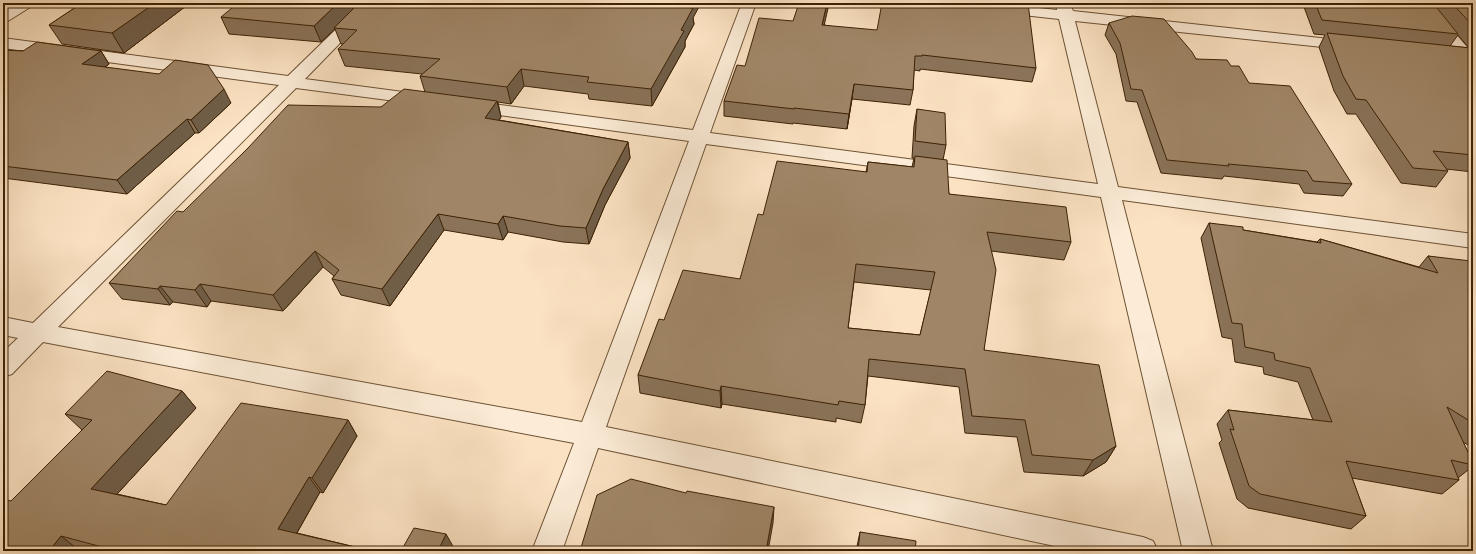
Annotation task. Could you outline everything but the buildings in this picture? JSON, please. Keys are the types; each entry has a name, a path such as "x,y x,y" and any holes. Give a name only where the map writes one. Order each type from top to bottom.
{"street":[{"path":"3,18 27,3"},
{"path":"3,367 372,3"},
{"path":"547,551 749,3"},
{"path":"950,3 1064,9 1364,46"},
{"path":"1421,3 1471,59"},
{"path":"1064,9 1198,551"},
{"path":"3,43 1473,241"},
{"path":"1443,54 1471,59"},
{"path":"3,326 590,435 1143,551"}]}
